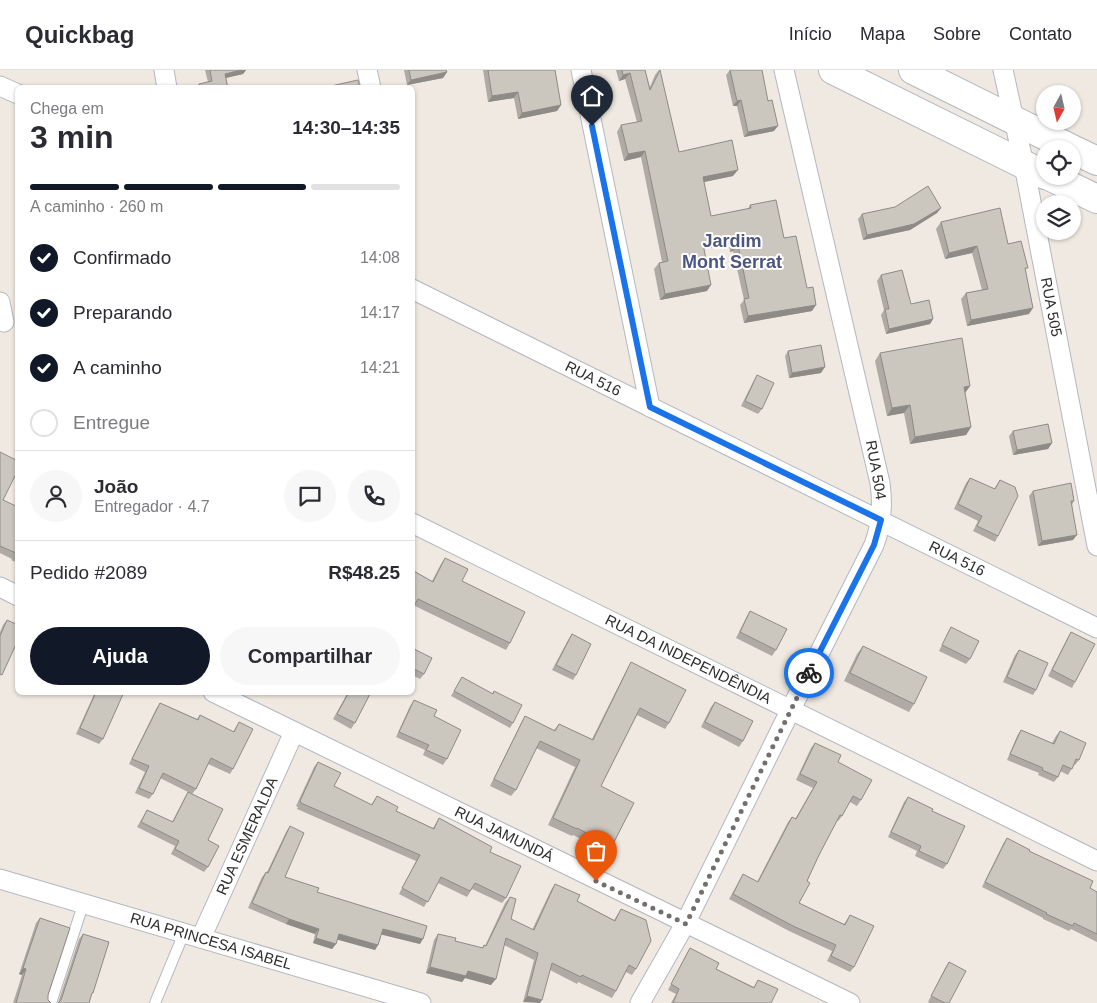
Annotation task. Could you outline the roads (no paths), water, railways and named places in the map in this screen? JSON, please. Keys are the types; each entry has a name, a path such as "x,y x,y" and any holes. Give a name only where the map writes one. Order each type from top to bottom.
{"street":[{"path":"164,70 166,85"},
{"path":"367,70 370,85"},
{"path":"580,70 650,407"},
{"name":"RUA 504","path":"640,1003 686,924 874,545 881,520 880,483 784,70"},
{"path":"833,70 1034,170"},
{"path":"913,70 1054,140"},
{"name":"RUA 505","path":"1003,70 1014,120 1034,170 1097,546"},
{"path":"0,86 15,93"},
{"path":"1081,153 1097,161"},
{"path":"1067,185 1097,199"},
{"name":"RUA 516","path":"415,290 1097,628"},
{"path":"0,302 7,323"},
{"name":"RUA DA INDEPENDÊNDIA","path":"415,524 1097,861"},
{"path":"0,587 15,594"},
{"name":"RUA JAMUNDÁ","path":"221,695 850,1003"},
{"name":"RUA ESMERALDA","path":"193,936 294,732"},
{"name":"RUA PRINCESA ISABEL","path":"0,880 421,1003"}],"lane":[{"path":"51,1003 83,905"},
{"path":"155,1003 193,936"}],"district":[{"name":"Jardim Mont Serrat","path":"732,251"}]}
